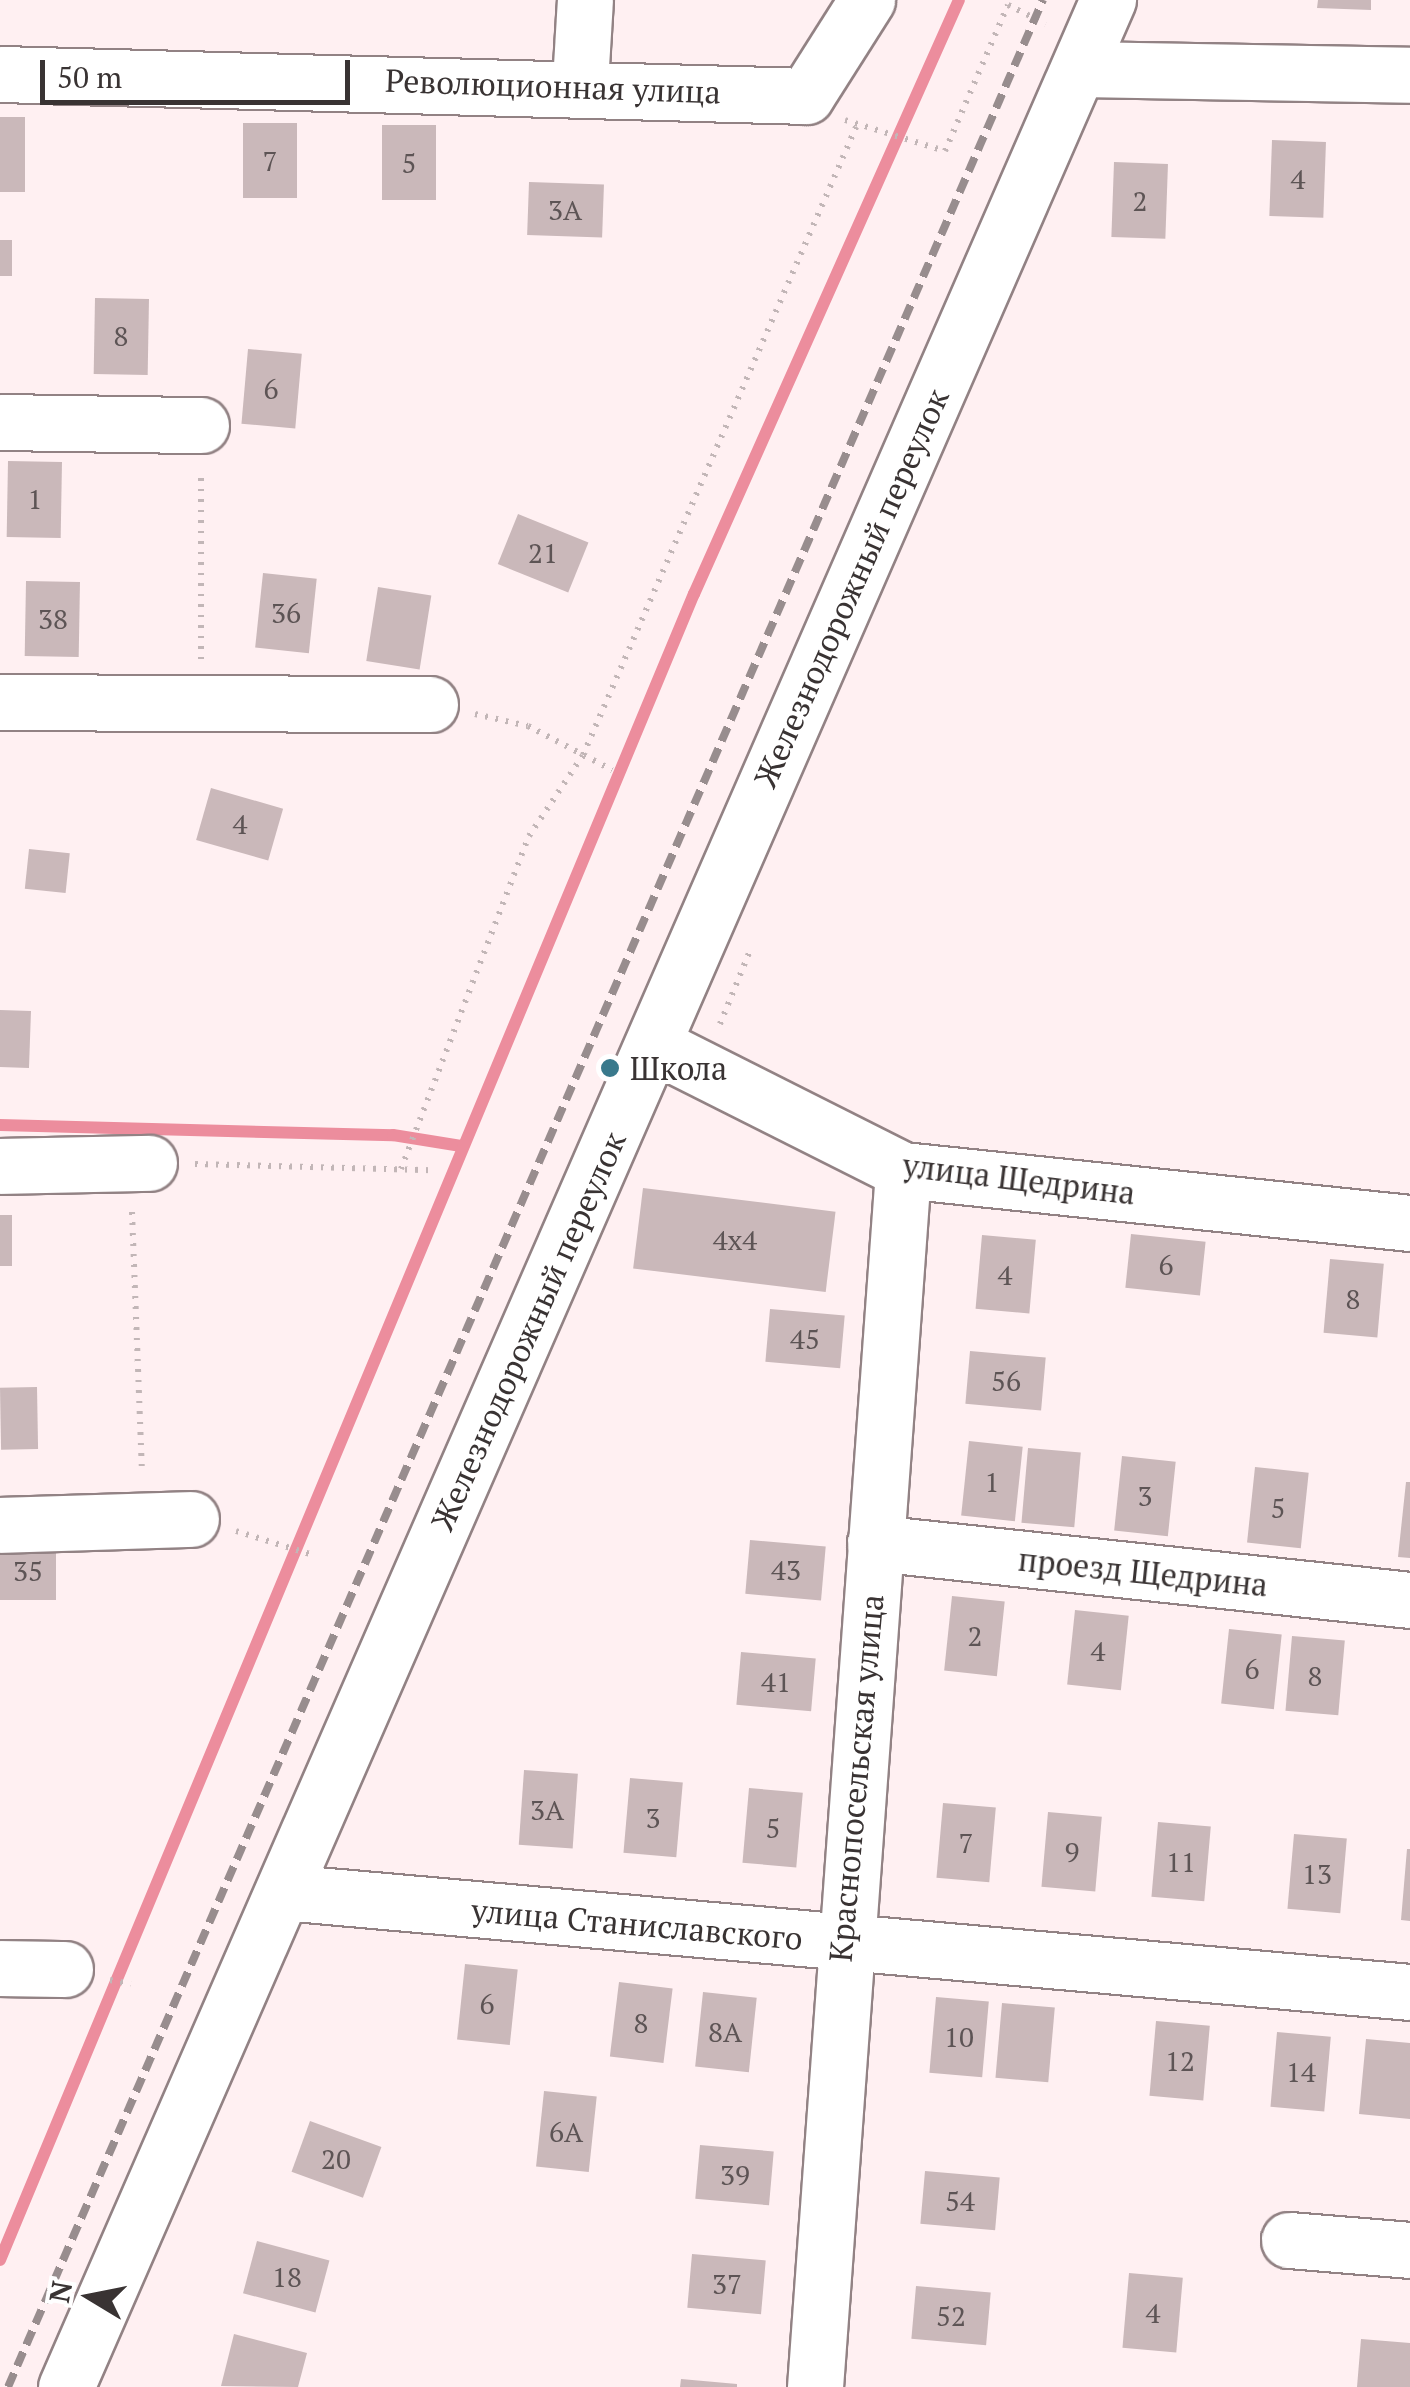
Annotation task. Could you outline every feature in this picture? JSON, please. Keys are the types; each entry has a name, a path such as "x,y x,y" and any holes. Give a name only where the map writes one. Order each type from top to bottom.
{"street":[{"path":"580,83 586,0"},
{"name":"Революционная улица","path":"0,74 580,83 806,96 867,0"},
{"name":"Железнодорожный переулок","path":"66,2387 1108,0"},
{"path":"1078,69 1410,75"},
{"path":"0,422 202,425"},
{"path":"0,702 430,704"},
{"name":"улица Щедрина","path":"654,1045 903,1170 1410,1224"},
{"path":"0,1166 139,1163"},
{"name":"Краснопосельская улица","path":"815,2387 842,1943 903,1170"},
{"path":"0,1526 167,1519"},
{"name":"проезд Щедрина","path":"876,1543 1410,1600"},
{"name":"улица Станиславского","path":"283,1892 1410,1992"},
{"path":"0,1968 83,1973"},
{"path":"1289,2240 1410,2250"}],"path":[{"path":"402,1170 529,836 583,754 856,126"},
{"path":"877,133 915,144"},
{"path":"201,704 202,425"},
{"path":"430,704 528,726 612,770"},
{"path":"167,1519 139,1163 432,1170"},
{"path":"282,1542 310,1554"},
{"path":"83,1973 131,1984"}],"building":[{"path":"1318,0 1371,0 1371,10 1317,8"},
{"path":"0,117 25,117 25,192 0,192"},
{"path":"243,123 297,123 297,198 243,198"},
{"path":"382,125 436,125 436,200 382,200"},
{"path":"1272,140 1326,142 1323,218 1269,216"},
{"path":"1114,162 1168,164 1165,239 1111,237"},
{"path":"529,182 604,185 602,238 527,235"},
{"path":"0,240 12,240 12,276 0,276"},
{"path":"95,298 149,299 148,375 94,374"},
{"path":"248,349 302,354 295,428 241,424"},
{"path":"8,461 62,462 61,538 7,537"},
{"path":"518,514 588,542 568,593 498,564"},
{"path":"263,573 317,579 309,653 255,648"},
{"path":"26,581 80,582 79,657 25,656"},
{"path":"378,587 431,595 420,670 366,661"},
{"path":"211,788 283,809 268,861 196,840"},
{"path":"29,849 70,853 66,893 25,889"},
{"path":"0,1010 31,1011 29,1068 0,1067"},
{"path":"643,1188 836,1212 826,1292 633,1268"},
{"path":"0,1215 12,1215 12,1266 0,1266"},
{"path":"1131,1234 1206,1242 1200,1296 1125,1288"},
{"path":"982,1235 1036,1240 1029,1313 976,1309"},
{"path":"1330,1259 1384,1264 1377,1337 1324,1333"},
{"path":"770,1309 845,1316 840,1368 765,1362"},
{"path":"970,1351 1046,1358 1041,1410 965,1404"},
{"path":"37,1387 38,1449 1,1450 0,1388"},
{"path":"969,1441 1023,1447 1015,1521 961,1516"},
{"path":"1028,1448 1081,1453 1074,1527 1021,1523"},
{"path":"1122,1456 1176,1462 1168,1536 1114,1531"},
{"path":"1255,1467 1309,1473 1301,1548 1247,1543"},
{"path":"1406,1482 1410,1482 1410,1558 1398,1557"},
{"path":"750,1540 826,1547 821,1600 745,1594"},
{"path":"0,1542 56,1542 56,1600 0,1600"},
{"path":"952,1596 1005,1602 997,1676 944,1671"},
{"path":"1075,1610 1129,1616 1121,1690 1067,1685"},
{"path":"1229,1629 1282,1635 1274,1709 1221,1704"},
{"path":"1292,1636 1345,1641 1338,1715 1285,1711"},
{"path":"741,1652 816,1659 811,1711 736,1705"},
{"path":"524,1770 578,1774 573,1849 519,1845"},
{"path":"630,1778 683,1783 676,1857 623,1853"},
{"path":"749,1788 803,1793 796,1867 742,1863"},
{"path":"943,1803 996,1808 989,1882 936,1878"},
{"path":"1048,1812 1102,1817 1095,1891 1041,1887"},
{"path":"1158,1822 1211,1827 1204,1901 1151,1897"},
{"path":"1294,1834 1347,1839 1340,1913 1287,1909"},
{"path":"1410,1849 1410,1921 1401,1920"},
{"path":"465,1964 518,1970 510,2045 457,2040"},
{"path":"619,1982 673,1989 663,2063 610,2056"},
{"path":"703,1992 757,1998 749,2072 695,2067"},
{"path":"936,1997 989,2002 982,2077 929,2073"},
{"path":"1002,2003 1055,2008 1048,2082 995,2078"},
{"path":"1156,2021 1210,2026 1203,2100 1149,2096"},
{"path":"1277,2032 1331,2037 1324,2111 1270,2107"},
{"path":"1366,2039 1410,2043 1410,2119 1359,2114"},
{"path":"544,2091 597,2097 589,2172 536,2167"},
{"path":"310,2121 381,2147 363,2198 292,2172"},
{"path":"700,2145 774,2151 769,2205 695,2199"},
{"path":"925,2171 1000,2178 995,2230 920,2224"},
{"path":"257,2241 329,2260 315,2313 243,2293"},
{"path":"692,2254 766,2260 761,2314 687,2308"},
{"path":"1129,2273 1183,2278 1176,2352 1122,2348"},
{"path":"916,2286 991,2293 986,2345 911,2339"},
{"path":"234,2334 307,2353 298,2387 221,2386"},
{"path":"1361,2339 1410,2343 1410,2387 1357,2387"},
{"path":"681,2379 737,2384 737,2387 680,2387"}],"waterway":[{"path":"0,2260 694,594 959,0"},
{"path":"0,1125 393,1135 461,1146"}],"railway":[{"path":"8,2387 1043,0"}],"place":[{"name":"Школа","path":"610,1068"}]}
